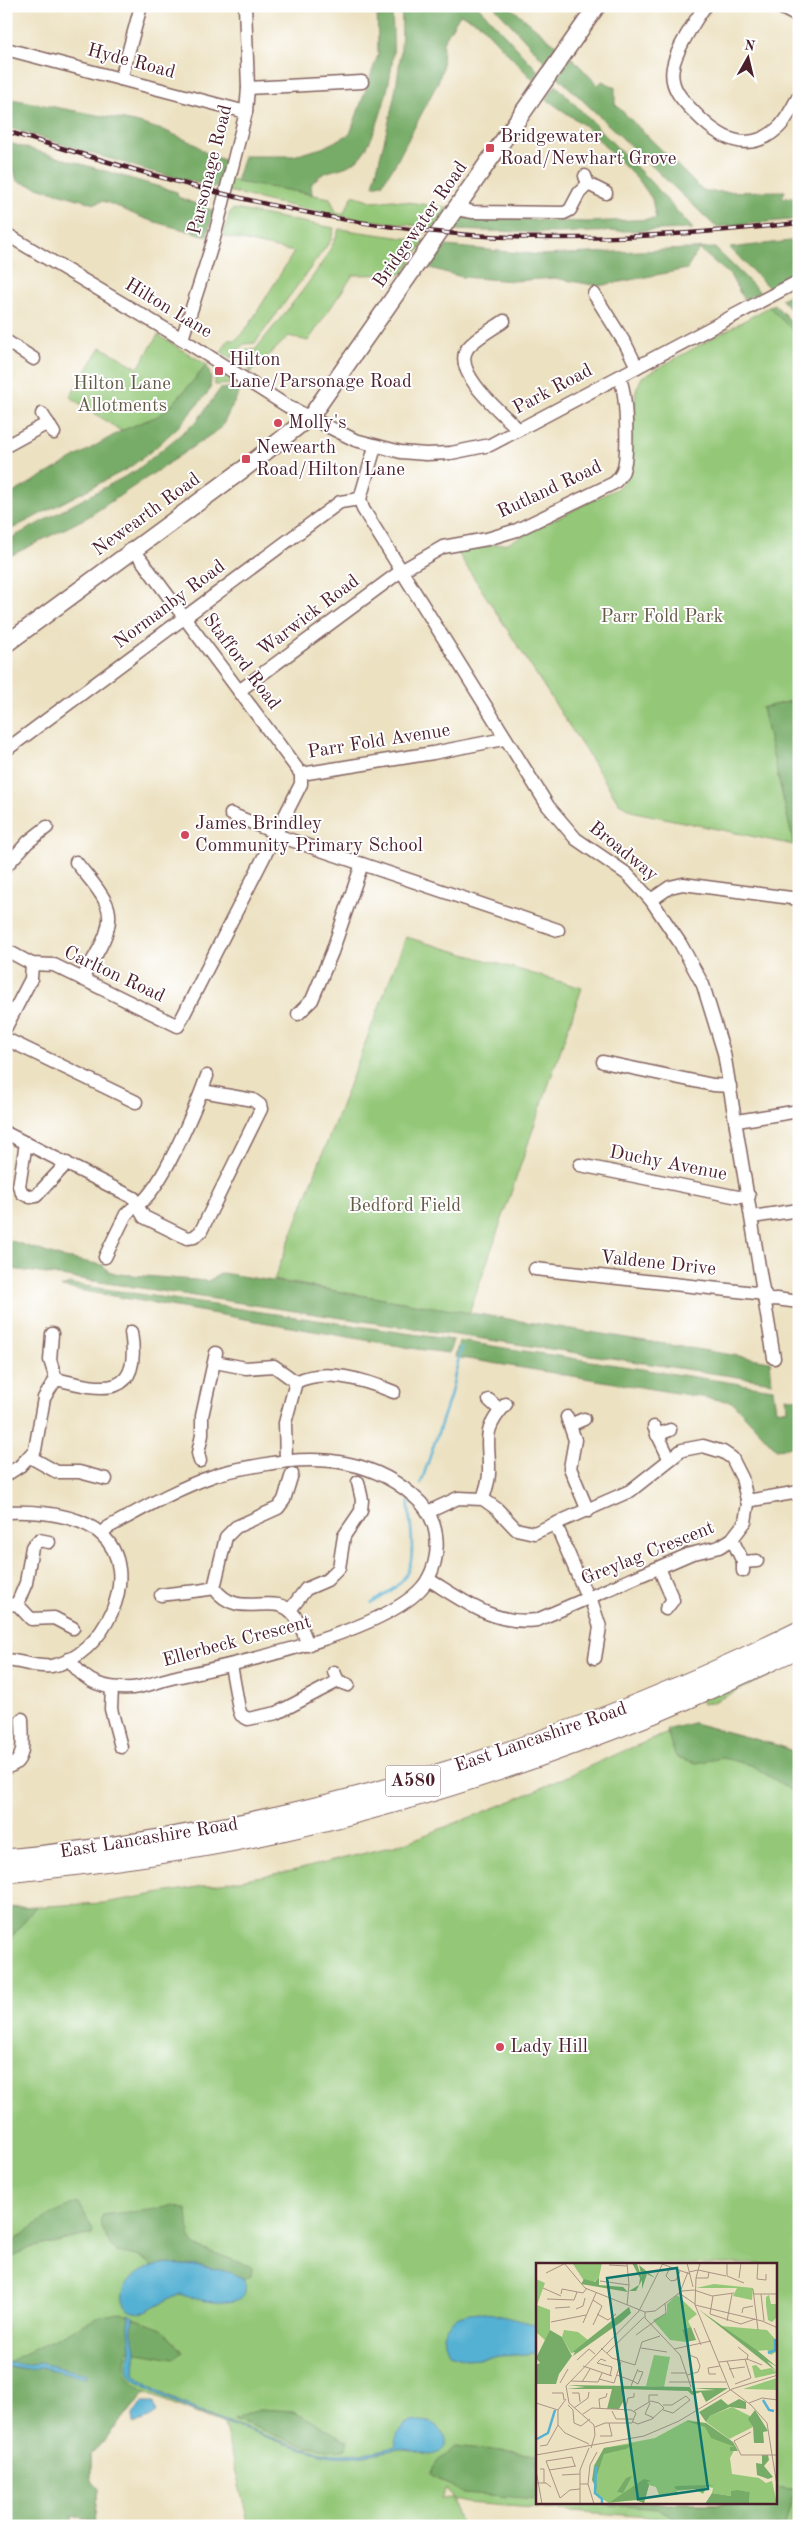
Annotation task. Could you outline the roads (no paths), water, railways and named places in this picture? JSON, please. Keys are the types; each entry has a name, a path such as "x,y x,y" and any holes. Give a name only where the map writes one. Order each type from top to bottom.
{"highway":[{"name":"East Lancashire Road","path":"6,1859 124,1845 262,1820 406,1783 510,1751 593,1721 667,1692 799,1631"},
{"name":"East Lancashire Road","path":"6,1873 110,1861 278,1832 425,1794 521,1762 656,1712 799,1648"}],"main road":[{"name":"Bridgewater Road","path":"311,416 597,6"},
{"name":"Newearth Road","path":"6,644 311,416"}],"street":[{"path":"121,78 141,6"},
{"name":"Parsonage Road","path":"182,339 214,242 246,112 248,88 245,6"},
{"path":"705,6 675,60 672,75 679,96 710,128 724,138 732,140 751,141 760,138 778,128 799,96"},
{"path":"778,6 799,17"},
{"name":"Hyde Road","path":"6,49 246,112"},
{"path":"248,88 356,85"},
{"path":"456,210 473,212 564,213 570,210 586,180 606,193"},
{"name":"Hilton Lane","path":"6,234 182,339 287,406 311,416"},
{"name":"Park Road","path":"311,416 355,440 375,447 401,452 451,454 490,445 756,303 794,285"},
{"path":"594,294 626,345 637,367"},
{"path":"507,321 471,344 467,350 464,364 469,378 518,430"},
{"path":"6,341 34,359"},
{"name":"Rutland Road","path":"401,571 443,546 487,539 517,530 614,483 622,473 626,454 624,388 619,377"},
{"path":"6,446 48,423"},
{"path":"360,499 375,447"},
{"name":"Broadway","path":"360,499 363,509 504,739 548,806 566,829 585,846 627,874 651,900 680,943 702,985 718,1028 737,1122 766,1297 774,1358"},
{"name":"Normanby Road","path":"6,750 340,502 360,499"},
{"name":"Stafford Road","path":"134,550 301,774"},
{"name":"Warwick Road","path":"239,691 401,571"},
{"name":"Parr Fold Avenue","path":"178,1026 276,834 300,784 301,774 504,739"},
{"path":"231,814 276,834 558,930"},
{"path":"6,866 25,845 47,827"},
{"path":"304,1012 312,1000 332,952 362,864"},
{"path":"78,869 103,898 110,917 108,930 82,979"},
{"path":"651,900 670,887 684,884 799,899"},
{"name":"Carlton Road","path":"6,950 32,964 54,966 178,1026"},
{"path":"6,1027 31,979 32,964"},
{"path":"6,1039 136,1102"},
{"path":"603,1062 713,1085 730,1086"},
{"path":"105,1257 126,1214 146,1200 154,1187 189,1123 208,1076"},
{"path":"6,1133 129,1193 134,1198 144,1217 181,1237 192,1238 201,1231 261,1109 260,1105 253,1100 202,1091"},
{"path":"737,1122 799,1111"},
{"path":"26,1143 19,1186 22,1193 30,1197 36,1196 67,1163"},
{"name":"Duchy Avenue","path":"580,1165 738,1197 749,1196"},
{"path":"752,1217 799,1210"},
{"name":"Valdene Drive","path":"542,1271 799,1302"},
{"path":"6,1475 30,1457 38,1442 44,1398 56,1379 50,1360 53,1331"},
{"path":"56,1379 100,1389 120,1388 132,1368 135,1340"},
{"path":"201,1462 198,1453 202,1435 202,1416 215,1357 246,1368 274,1366 296,1382"},
{"path":"296,1382 312,1376 331,1375 376,1384 395,1393"},
{"path":"286,1460 285,1423 296,1382"},
{"path":"101,1534 107,1528 170,1494 215,1475 286,1460 325,1459 346,1462 370,1469 397,1483 428,1512 458,1498 483,1499 489,1479 487,1438 490,1424 503,1407 490,1400"},
{"path":"584,1419 569,1421 575,1440 570,1468 588,1510"},
{"path":"669,1458 656,1431 670,1430"},
{"name":"Greylag Crescent","path":"428,1579 490,1615 514,1622 547,1618 690,1554 720,1547 732,1539 745,1522 747,1501 742,1478 732,1458 723,1452 704,1446 692,1446 669,1458 648,1478 630,1491 534,1533 522,1532 511,1526 497,1509 483,1499"},
{"path":"30,1457 56,1472 79,1472 109,1479"},
{"path":"214,1588 226,1537 236,1527 278,1508 284,1486 292,1474"},
{"path":"290,1610 306,1590 327,1580 338,1568 344,1536 362,1511 362,1486"},
{"path":"747,1501 799,1492"},
{"path":"6,1512 67,1519 90,1527 101,1534 109,1544 119,1567 116,1598 107,1622 90,1643 69,1660 43,1666 6,1660"},
{"name":"Ellerbeck Crescent","path":"69,1660 84,1678 92,1682 112,1688 146,1686 169,1678 231,1665 308,1644 396,1608 418,1592 428,1579 436,1557 437,1542 428,1512"},
{"path":"556,1525 599,1621 601,1645 595,1658"},
{"path":"732,1539 743,1566 757,1561"},
{"path":"49,1542 39,1540 32,1547 26,1583 12,1605 30,1619 54,1618 73,1628"},
{"path":"659,1568 674,1604"},
{"path":"160,1595 173,1587 195,1592 214,1588"},
{"path":"214,1588 225,1599 242,1606 274,1603 290,1610 298,1620 308,1644"},
{"path":"231,1665 238,1710 248,1719 277,1713 340,1680"},
{"path":"112,1688 111,1709 121,1748"},
{"path":"6,1768 20,1760 17,1736 22,1719"}],"water":[{"path":"161,2264 204,2267 225,2271 244,2279 245,2290 241,2297 233,2301 210,2301 180,2294 146,2312 135,2312 127,2308 123,2302 123,2293 127,2284 134,2276 146,2269"},
{"path":"485,2312 536,2325 536,2353 466,2359 449,2354 443,2336 449,2323 459,2316"},
{"path":"129,2314 133,2316 132,2332 136,2349 134,2373 145,2383 192,2408 284,2442 326,2453 363,2453 383,2450 397,2445 397,2435 402,2427 420,2421 438,2427 444,2435 445,2446 440,2452 430,2455 399,2449 358,2456 332,2456 289,2445 191,2409 140,2384 129,2374 127,2364 131,2348"},
{"path":"6,2363 20,2365 39,2363 87,2374 86,2377 44,2368 19,2369 6,2366"},
{"path":"141,2403 154,2403 156,2411 146,2420 134,2424 133,2415"}],"waterway":[{"path":"421,1483 450,1397 461,1348"},
{"path":"372,1603 394,1588 407,1574 412,1555 409,1501"}],"railway":[{"path":"6,131 214,192 320,215 427,231 520,237 613,237 706,232 799,223"}],"place":[{"name":"Bridgewater Road/Newhart Grove","path":"490,148"},
{"name":"Hilton Lane/Parsonage Road","path":"219,371"},
{"name":"Molly's","path":"278,423"},
{"name":"Newearth Road/Hilton Lane","path":"246,459"},
{"name":"James Brindley Community Primary School","path":"185,835"},
{"name":"Lady Hill","path":"500,2047"}],"park label":[{"name":"Hilton Lane Allotments","path":"122,395"},
{"name":"Parr Fold Park","path":"662,617"},
{"name":"Bedford Field","path":"405,1206"}]}
